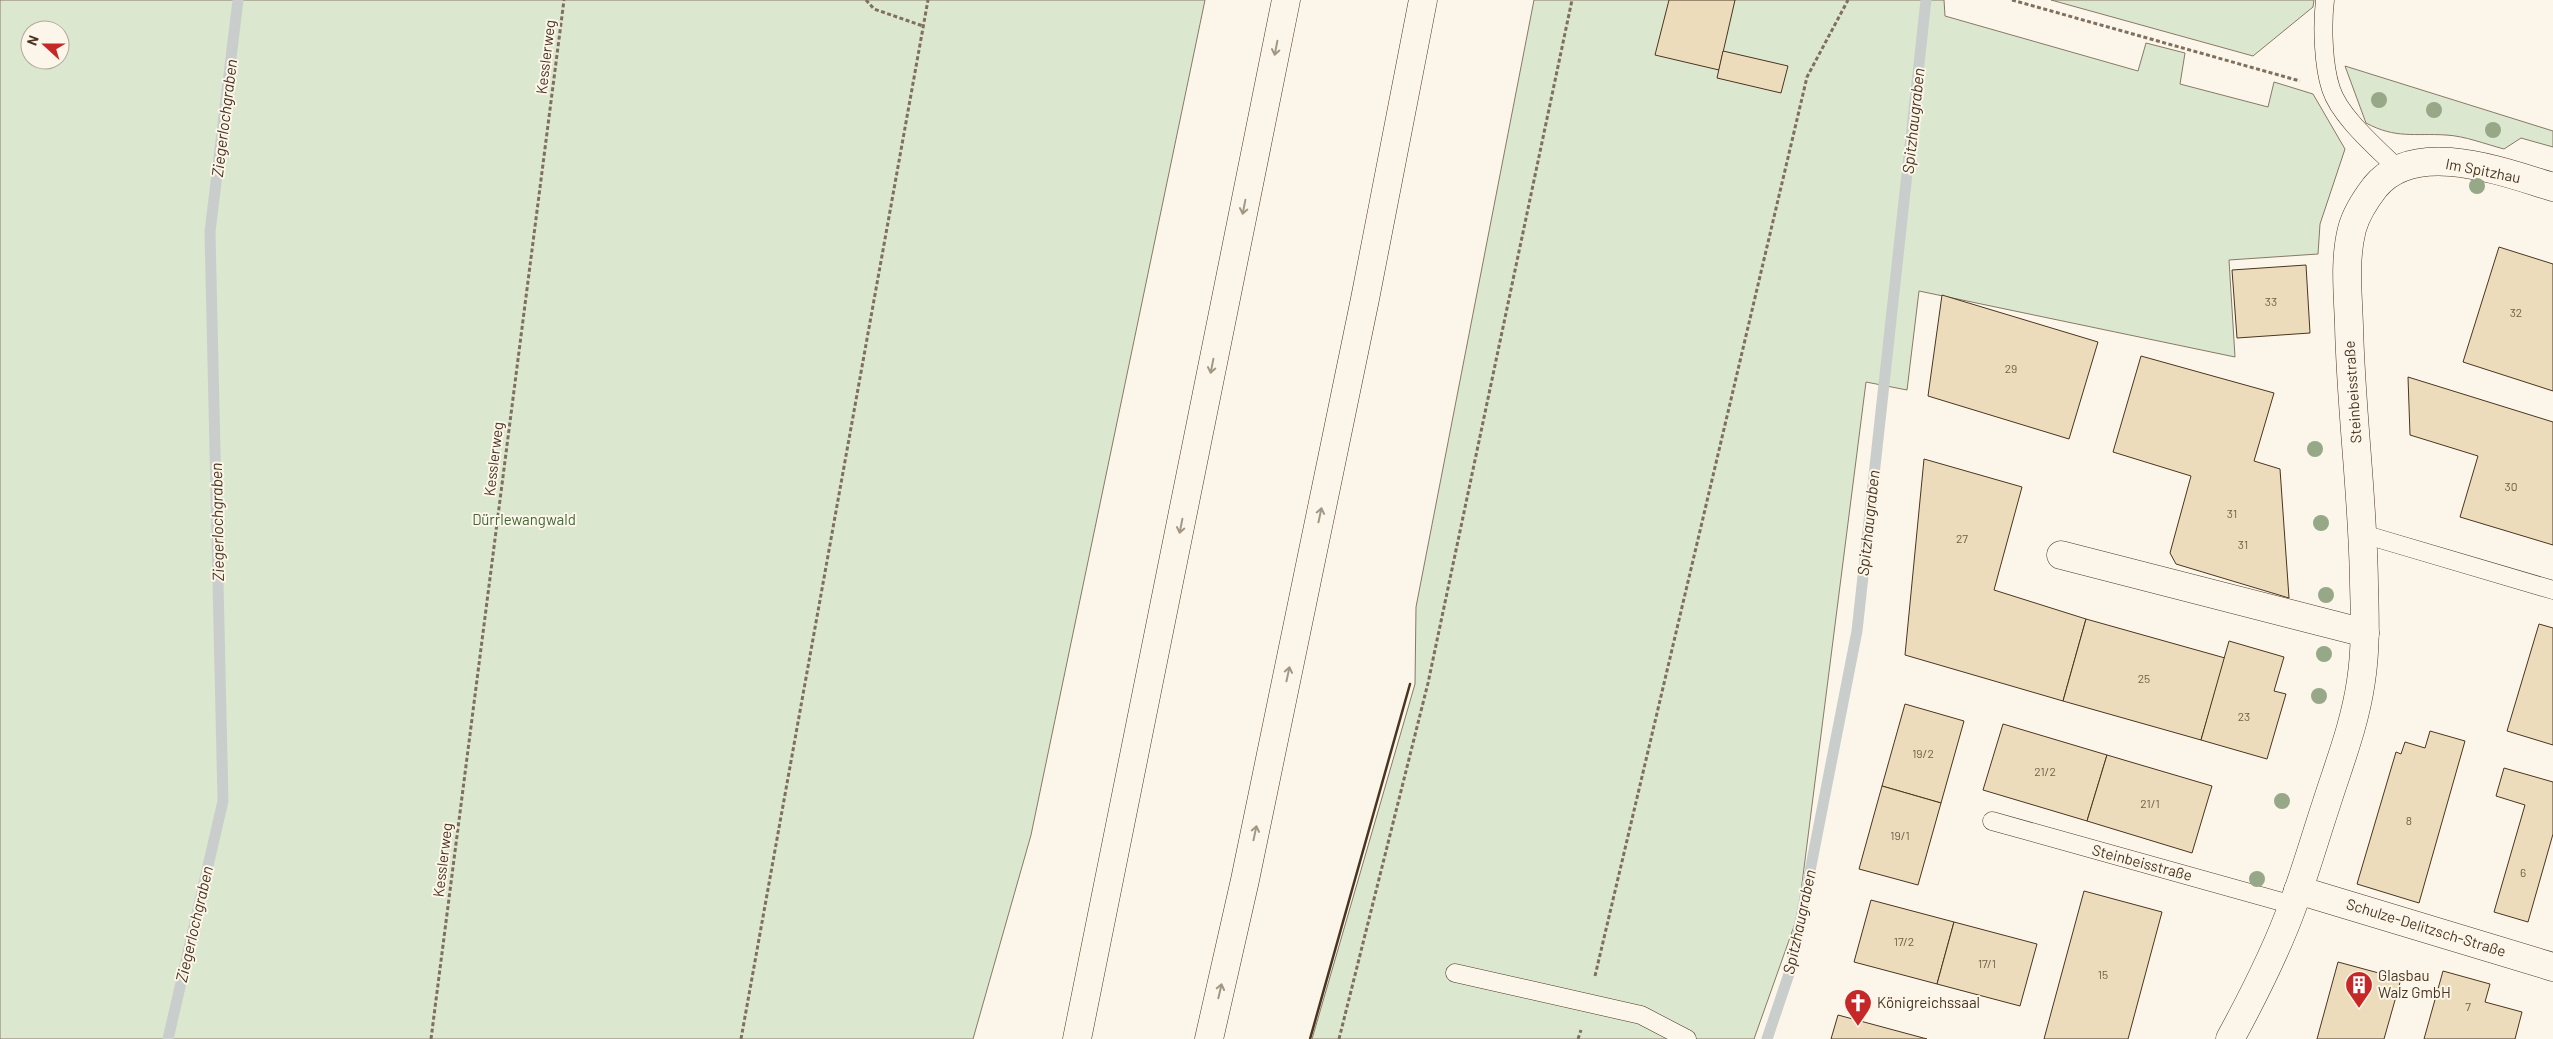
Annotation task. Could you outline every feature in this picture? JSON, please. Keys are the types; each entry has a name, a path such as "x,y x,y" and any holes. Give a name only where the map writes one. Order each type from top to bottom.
{"main road":[{"path":"1077,1039 1286,0"},
{"path":"1209,1039 1245,880 1365,299 1423,0"},
{"name":"Im Spitzhau","path":"2398,168 2421,161 2454,163 2496,170 2553,187"},
{"name":"Steinbeisstraße","path":"2230,1039 2260,984 2296,897 2353,723 2362,679 2365,633 2363,534 2350,363 2347,258 2352,228 2363,204 2378,184 2398,168"},
{"path":"2061,555 2365,633"},
{"name":"Schulze-Delitzsch-Straße","path":"2296,897 2553,966"}],"lane":[{"path":"2325,0 2322,28 2331,89 2360,132 2398,168"},
{"path":"2363,534 2553,590"},
{"name":"Steinbeisstraße","path":"1992,821 2296,897"},
{"path":"1455,973 1640,1015 1687,1039"}],"path":[{"name":"Kesslerweg","path":"431,1039 564,0"},
{"path":"866,0 874,9 923,26"},
{"path":"741,1039 928,0"},
{"path":"1339,1039 1428,683 1572,0"},
{"path":"1578,1039 1588,1004 1807,77 1848,0"},
{"path":"2012,0 2331,89"}],"green space":[{"name":"Dürrlewangwald","path":"0,0 1205,0 1031,835 973,1039 0,1039"},
{"path":"1534,0 1944,0 1945,16 2138,71 2146,43 2185,53 2180,84 2268,107 2274,82 2313,94 2345,149 2320,224 2318,254 2229,260 2235,357 1919,291 1907,390 1866,382 1798,915 1754,1039 1312,1039 1415,684 1416,607"},
{"path":"2051,0 2314,0 2313,7 2253,56"},
{"path":"2345,66 2553,131 2553,147 2521,138 2504,149 2453,136 2405,134 2377,128 2366,123"}],"building":[{"path":"1669,0 1735,0 1719,70 1655,55"},
{"path":"1723,51 1788,66 1781,93 1717,78"},
{"path":"2499,247 2553,264 2553,391 2463,362"},
{"path":"2306,265 2310,333 2237,338 2232,270"},
{"path":"1942,295 2098,342 2069,439 1928,396"},
{"path":"2141,356 2274,393 2254,461 2280,469 2289,598 2176,564 2170,553 2191,476 2113,452"},
{"path":"2408,377 2553,422 2553,545 2460,517 2478,456 2410,435"},
{"path":"1924,459 2022,487 1994,590 2086,619 2063,701 1905,655"},
{"path":"2086,619 2225,658 2201,740 2063,701"},
{"path":"2539,624 2553,628 2553,745 2507,731"},
{"path":"2229,641 2284,657 2274,691 2286,694 2267,759 2201,740"},
{"path":"1905,704 1964,721 1941,803 1882,786"},
{"path":"2003,724 2107,755 2087,821 1983,790"},
{"path":"2430,731 2465,741 2419,903 2357,884 2396,752 2401,754 2405,742 2425,748"},
{"path":"2107,755 2212,786 2192,853 2087,821"},
{"path":"2504,768 2553,782 2553,834 2528,922 2494,912 2525,805 2496,796"},
{"path":"1882,786 1941,803 1918,885 1859,869"},
{"path":"2084,891 2162,912 2128,1039 2044,1039"},
{"path":"1871,900 1954,922 1937,984 1854,962"},
{"path":"1954,922 2037,944 2020,1006 1937,984"},
{"name":"Glasbau Walz GmbH","path":"2338,962 2401,979 2384,1039 2317,1039"},
{"name":"Glasbau Walz GmbH","path":"2443,971 2490,984 2485,1002 2522,1012 2515,1039 2424,1039"},
{"name":"Königreichssaal","path":"1838,1015 1927,1039 1831,1039"}],"waterway":[{"name":"Ziegerlochgraben","path":"168,1039 223,801 210,232 238,0"},
{"name":"Spitzhaugraben","path":"1767,1039 1791,968 1857,631 1926,0"}],"wall":[{"path":"1310,1039 1410,684"}],"place":[{"name":"Glasbau Walz GmbH","path":"2359,1009"},
{"name":"Königreichssaal","path":"1858,1027"}]}
